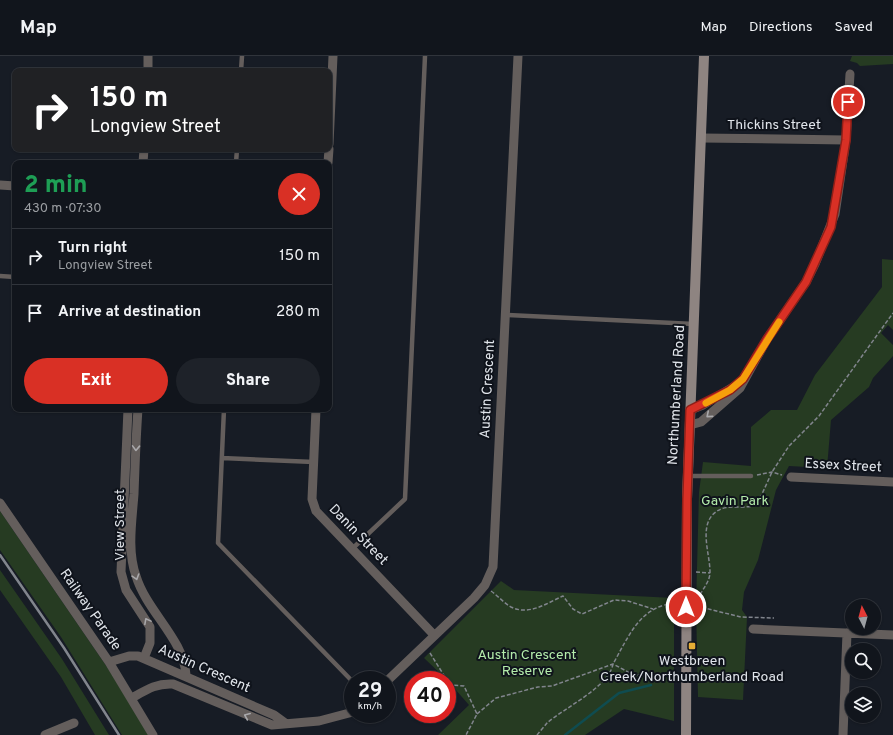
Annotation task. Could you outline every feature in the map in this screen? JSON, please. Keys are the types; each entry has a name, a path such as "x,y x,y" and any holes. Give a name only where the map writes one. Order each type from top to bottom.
{"street":[{"path":"332,78 333,56"},
{"name":"Austin Crescent","path":"396,673 474,598 485,585 490,574 494,558 518,56"},
{"name":"Northumberland Road","path":"686,735 686,682 691,607 686,572 687,476 702,138 704,56"},
{"path":"690,425 701,422 736,393 767,339 806,282 823,246 835,214 846,140 850,74"},
{"name":"Thickins Street","path":"702,138 846,140"},
{"path":"0,185 12,186"},
{"path":"690,410 730,390 743,379"},
{"name":"View Street","path":"128,412 120,572 126,590 150,627 150,643 144,658"},
{"name":"View Street","path":"138,412 131,541 135,574 144,597 183,655 186,675"},
{"name":"Danin Street","path":"316,412 312,499 316,511 434,635"},
{"name":"Essex Street","path":"791,478 893,482"},
{"name":"Railway Parade","path":"0,503 109,662 153,735"},
{"path":"753,629 845,633"},
{"path":"881,634 893,635"},
{"path":"843,735 847,635"},
{"name":"Austin Crescent","path":"109,662 132,655 144,658 186,675 274,715 285,723"},
{"name":"Austin Crescent","path":"132,698 154,686 165,683 173,684 260,721 272,724 319,721 344,714"},
{"path":"45,735 74,723"}],"lane":[{"path":"241,68 242,56"},
{"path":"352,549 405,499 425,56"},
{"path":"0,276 12,277"},
{"path":"506,316 694,324"},
{"path":"224,412 218,543 344,673"},
{"path":"222,458 314,462"},
{"path":"687,476 751,476"}],"path":[{"path":"691,607 700,596 708,580 710,572 705,534 712,516 721,509 751,507 757,505 772,472 789,446 819,416 893,312"},
{"path":"751,476 772,472 791,478"},
{"path":"686,572 710,572"},
{"path":"485,585 511,607 520,610 534,609 563,596 573,609 582,614 614,600 628,601 653,610"},
{"path":"537,735 547,724 587,696 612,669 613,664 633,629 645,614 653,610 671,604 741,617 774,618"},
{"path":"425,644 450,685 464,686 477,714"},
{"path":"466,735 477,714 496,698 538,687 552,686 613,664 630,673 652,678 686,682"}],"green space":[{"path":"852,56 893,56 893,64 860,66 857,63 850,61"},
{"name":"Gavin Park","path":"882,259 893,260 893,330 888,325 881,333 893,345 893,356 873,378 869,387 831,420 827,468 789,466 776,490 758,560 744,592 742,610 747,617 743,700 698,697 696,606 699,492 703,462 751,466 751,427 771,410 797,410 815,375 882,287"},
{"path":"0,511 109,670 149,735 122,735 61,637 0,550"},
{"path":"0,570 62,659 109,735 95,735 61,677 0,590"},
{"name":"Austin Crescent Reserve","path":"501,581 514,590 674,598 674,721 624,709 585,735 438,735 450,723 456,723 456,718 469,705 456,690 456,671 438,671 424,658"}],"waterway":[{"path":"565,735 619,693 651,685"}],"railway":[{"path":"0,555 64,648 119,735"}],"slow traffic":[{"path":"706,403 730,390 743,379 779,322"}],"place":[{"name":"Westbreen Creek/Northumberland Road","path":"692,646"}],"route":[{"path":"686,607 687,476 690,410 703,405 730,390 743,379 767,339 806,282 831,227 835,214 846,140 848,102"}]}
